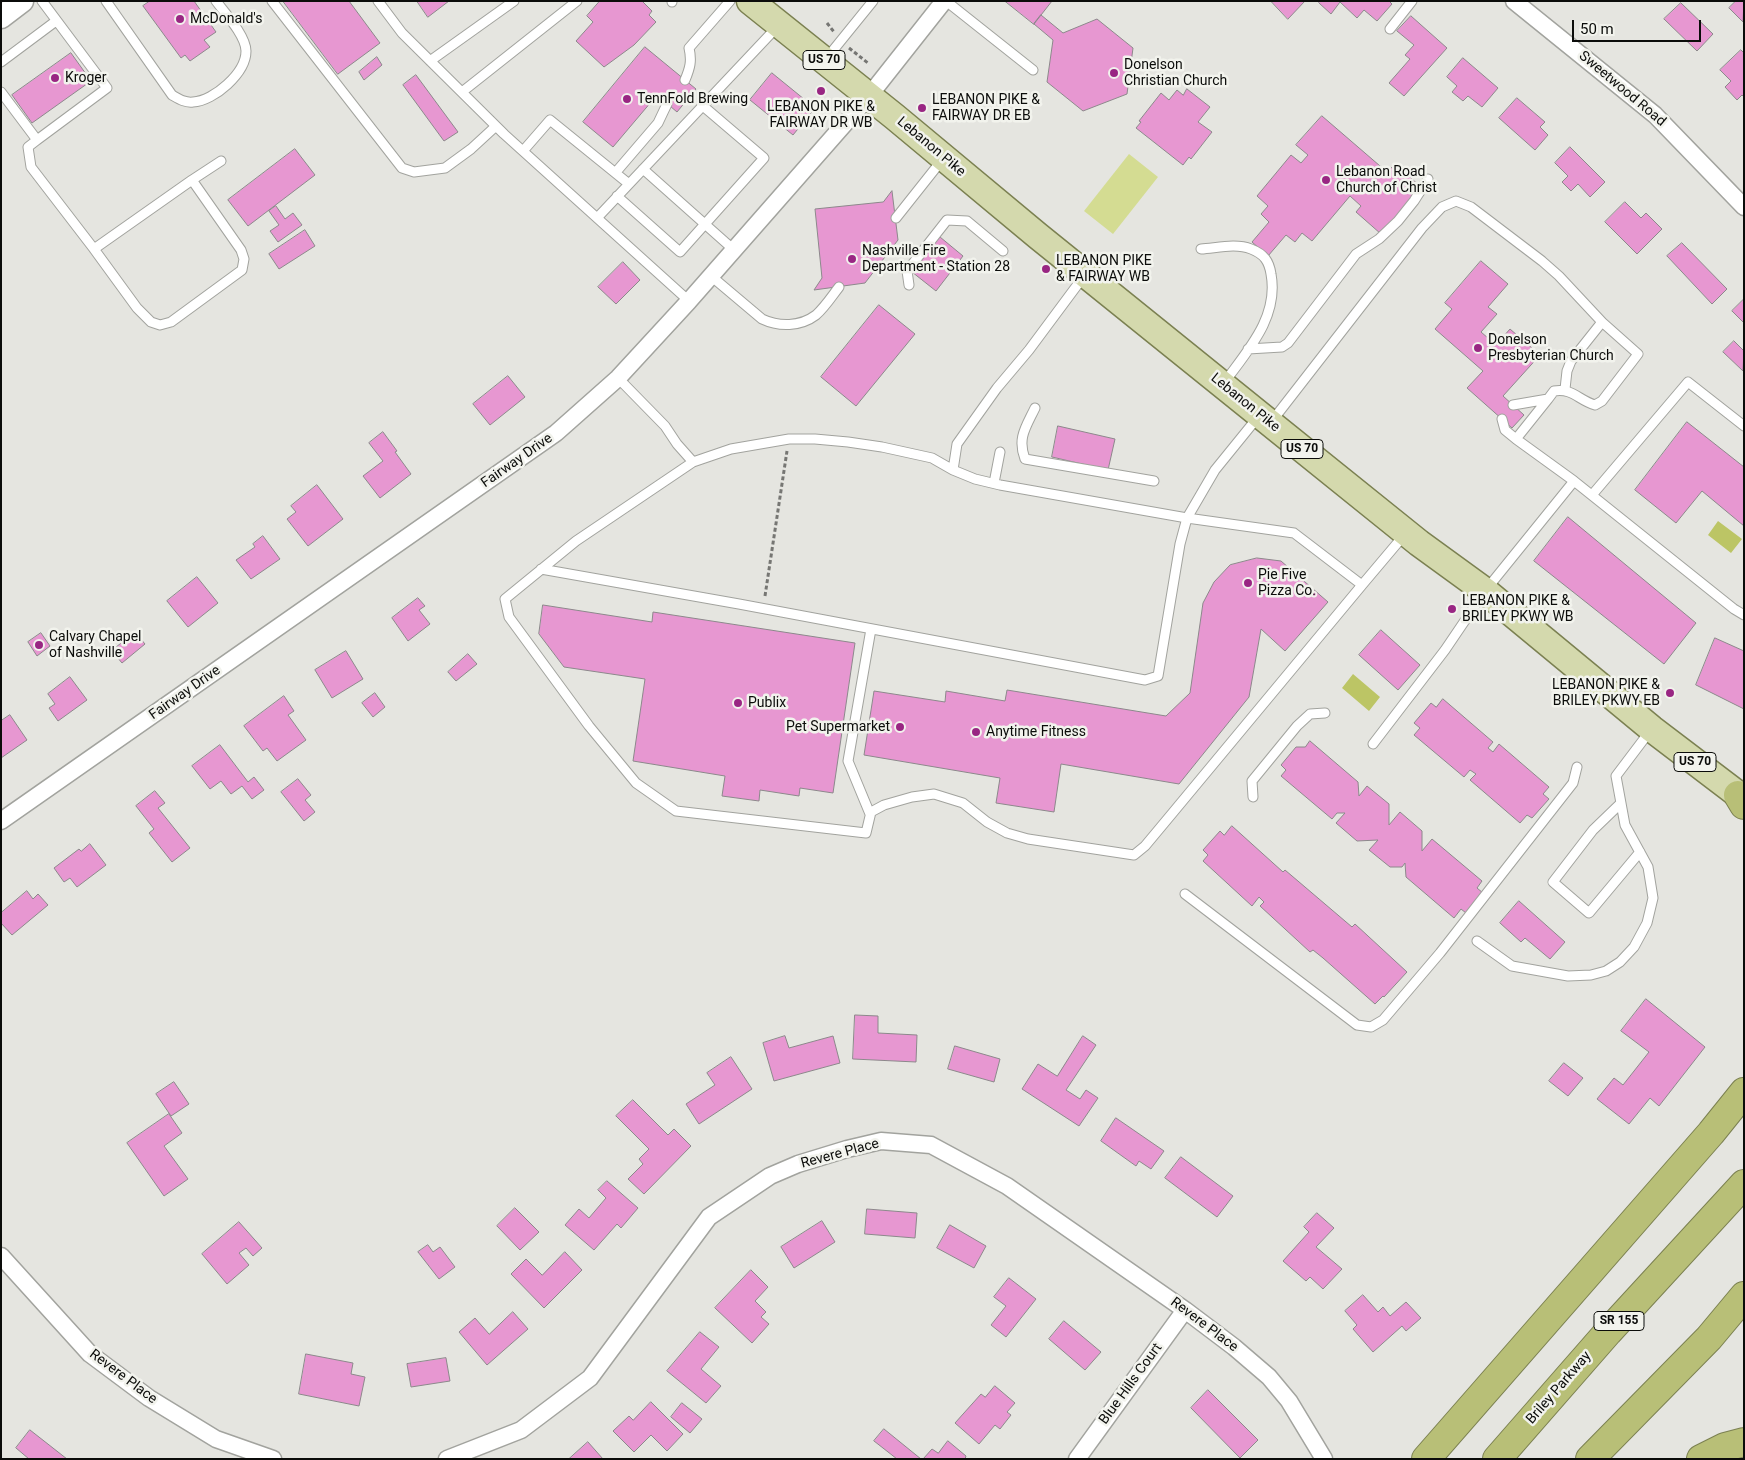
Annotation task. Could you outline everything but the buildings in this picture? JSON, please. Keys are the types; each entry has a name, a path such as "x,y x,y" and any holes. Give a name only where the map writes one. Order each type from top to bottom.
{"highway":[{"path":"1426,1459 1712,1133 1744,1092"},
{"name":"Briley Parkway","path":"1497,1459 1615,1325 1744,1184"},
{"path":"1590,1459 1709,1338 1744,1296"},
{"path":"1701,1459 1725,1447 1744,1442"}],"main road":[{"path":"1,17 22,1"},
{"name":"Lebanon Pike","path":"750,1 1265,420 1419,543 1485,591 1652,729 1742,800"}],"street":[{"name":"Fairway Drive","path":"1,821 556,433 618,378 689,301 869,96 945,1"},
{"name":"Sweetwood Road","path":"1514,1 1655,115 1744,207"},
{"name":"Revere Place","path":"447,1459 521,1430 590,1378 709,1218 770,1176 798,1164 847,1148 881,1141 931,1145 1006,1186 1185,1310 1234,1346 1269,1377 1294,1408 1324,1459"},
{"name":"Revere Place","path":"1,1256 90,1354 149,1398 216,1439 273,1459"},
{"name":"Blue Hills Court","path":"1077,1459 1185,1310"}],"lane":[{"path":"42,1 107,88 28,147 31,168 94,249 136,308 146,318 160,325 171,322 242,270 244,259 241,250 192,180"},
{"path":"106,1 172,94 182,101 192,102 212,97 232,79 245,60 246,49 242,38 216,1"},
{"path":"272,1 402,168 414,172 445,168 471,149 496,126"},
{"path":"378,1 402,34 496,126 689,301"},
{"path":"430,61 514,1"},
{"path":"685,80 692,58 689,48 730,1"},
{"path":"824,61 873,1"},
{"path":"945,1 1033,70"},
{"path":"1390,29 1412,1"},
{"path":"462,92 573,2"},
{"path":"1,62 56,20"},
{"path":"597,218 779,24"},
{"path":"1,92 37,140"},
{"path":"616,172 658,123 667,104"},
{"path":"617,196 680,252 764,158 704,106"},
{"path":"523,151 550,120 629,184"},
{"path":"896,218 944,158"},
{"path":"94,249 222,161"},
{"path":"643,169 734,250"},
{"path":"1248,349 1282,347 1288,343 1356,254 1379,239 1404,214 1428,179"},
{"path":"541,569 1145,680 1158,676 1180,544 1187,518 1215,470 1265,420 1422,228 1442,207 1456,201 1471,207 1542,261 1559,276 1602,322 1638,354 1602,401 1595,405 1565,389 1554,391 1516,439"},
{"path":"909,285 907,271 947,220 967,221 1004,251"},
{"path":"1201,249 1236,246 1250,248 1259,253 1269,263 1273,288 1266,321 1222,385"},
{"path":"953,470 957,444 1086,274"},
{"path":"711,276 762,319 781,326 805,321 815,315 839,287"},
{"path":"1565,389 1567,371 1571,361 1602,322"},
{"path":"618,378 665,426 677,444 693,462"},
{"path":"1592,495 1688,382 1744,426"},
{"path":"1513,405 1548,399"},
{"path":"1035,408 1022,436 1021,448 1025,459 1154,481"},
{"path":"1502,419 1506,430 1516,439 1592,495 1734,609 1744,614"},
{"path":"871,629 848,761 870,814 866,833 676,811 636,783 589,726 509,617 506,599 576,541 693,462 731,450 789,439 815,439 882,447 932,458 953,470 975,479 1187,518 1294,534 1362,585"},
{"path":"994,483 1000,452"},
{"path":"1373,744 1445,650 1485,591 1574,481"},
{"path":"870,814 884,805 912,797 934,794 963,803 987,822 1007,833 1028,839 1134,855 1145,846 1407,532"},
{"path":"1252,798 1252,781 1297,726 1310,714 1325,713"},
{"path":"1478,941 1512,966 1568,976 1592,975 1606,971 1620,962 1634,947 1647,923 1652,898 1648,867 1625,825 1616,776 1652,729"},
{"path":"1185,894 1357,1025 1371,1027 1383,1020 1440,953 1573,783 1577,767"},
{"path":"1621,803 1593,830 1553,882 1590,913 1640,852"}],"path":[{"path":"763,609 787,451"}],"shaded area":[{"path":"1129,154 1158,177 1113,234 1084,211"},
{"path":"1718,521 1742,539 1731,553 1708,535"},
{"path":"1353,674 1380,697 1369,711 1342,688"}],"place":[{"name":"McDonald's","path":"180,19"},
{"name":"Donelson Christian Church","path":"1114,73"},
{"name":"Kroger","path":"55,78"},
{"name":"LEBANON PIKE & FAIRWAY DR WB","path":"821,91"},
{"name":"TennFold Brewing","path":"627,99"},
{"name":"LEBANON PIKE & FAIRWAY DR EB","path":"922,108"},
{"name":"Lebanon Road Church of Christ","path":"1326,180"},
{"name":"Nashville Fire Department - Station 28","path":"852,259"},
{"name":"LEBANON PIKE & FAIRWAY WB","path":"1046,269"},
{"name":"Donelson Presbyterian Church","path":"1478,348"},
{"name":"Pie Five Pizza Co.","path":"1248,583"},
{"name":"LEBANON PIKE & BRILEY PKWY WB","path":"1452,609"},
{"name":"Calvary Chapel of Nashville","path":"39,645"},
{"name":"LEBANON PIKE & BRILEY PKWY EB","path":"1670,693"},
{"name":"Publix","path":"738,703"},
{"name":"Pet Supermarket","path":"900,727"},
{"name":"Anytime Fitness","path":"976,732"}]}
